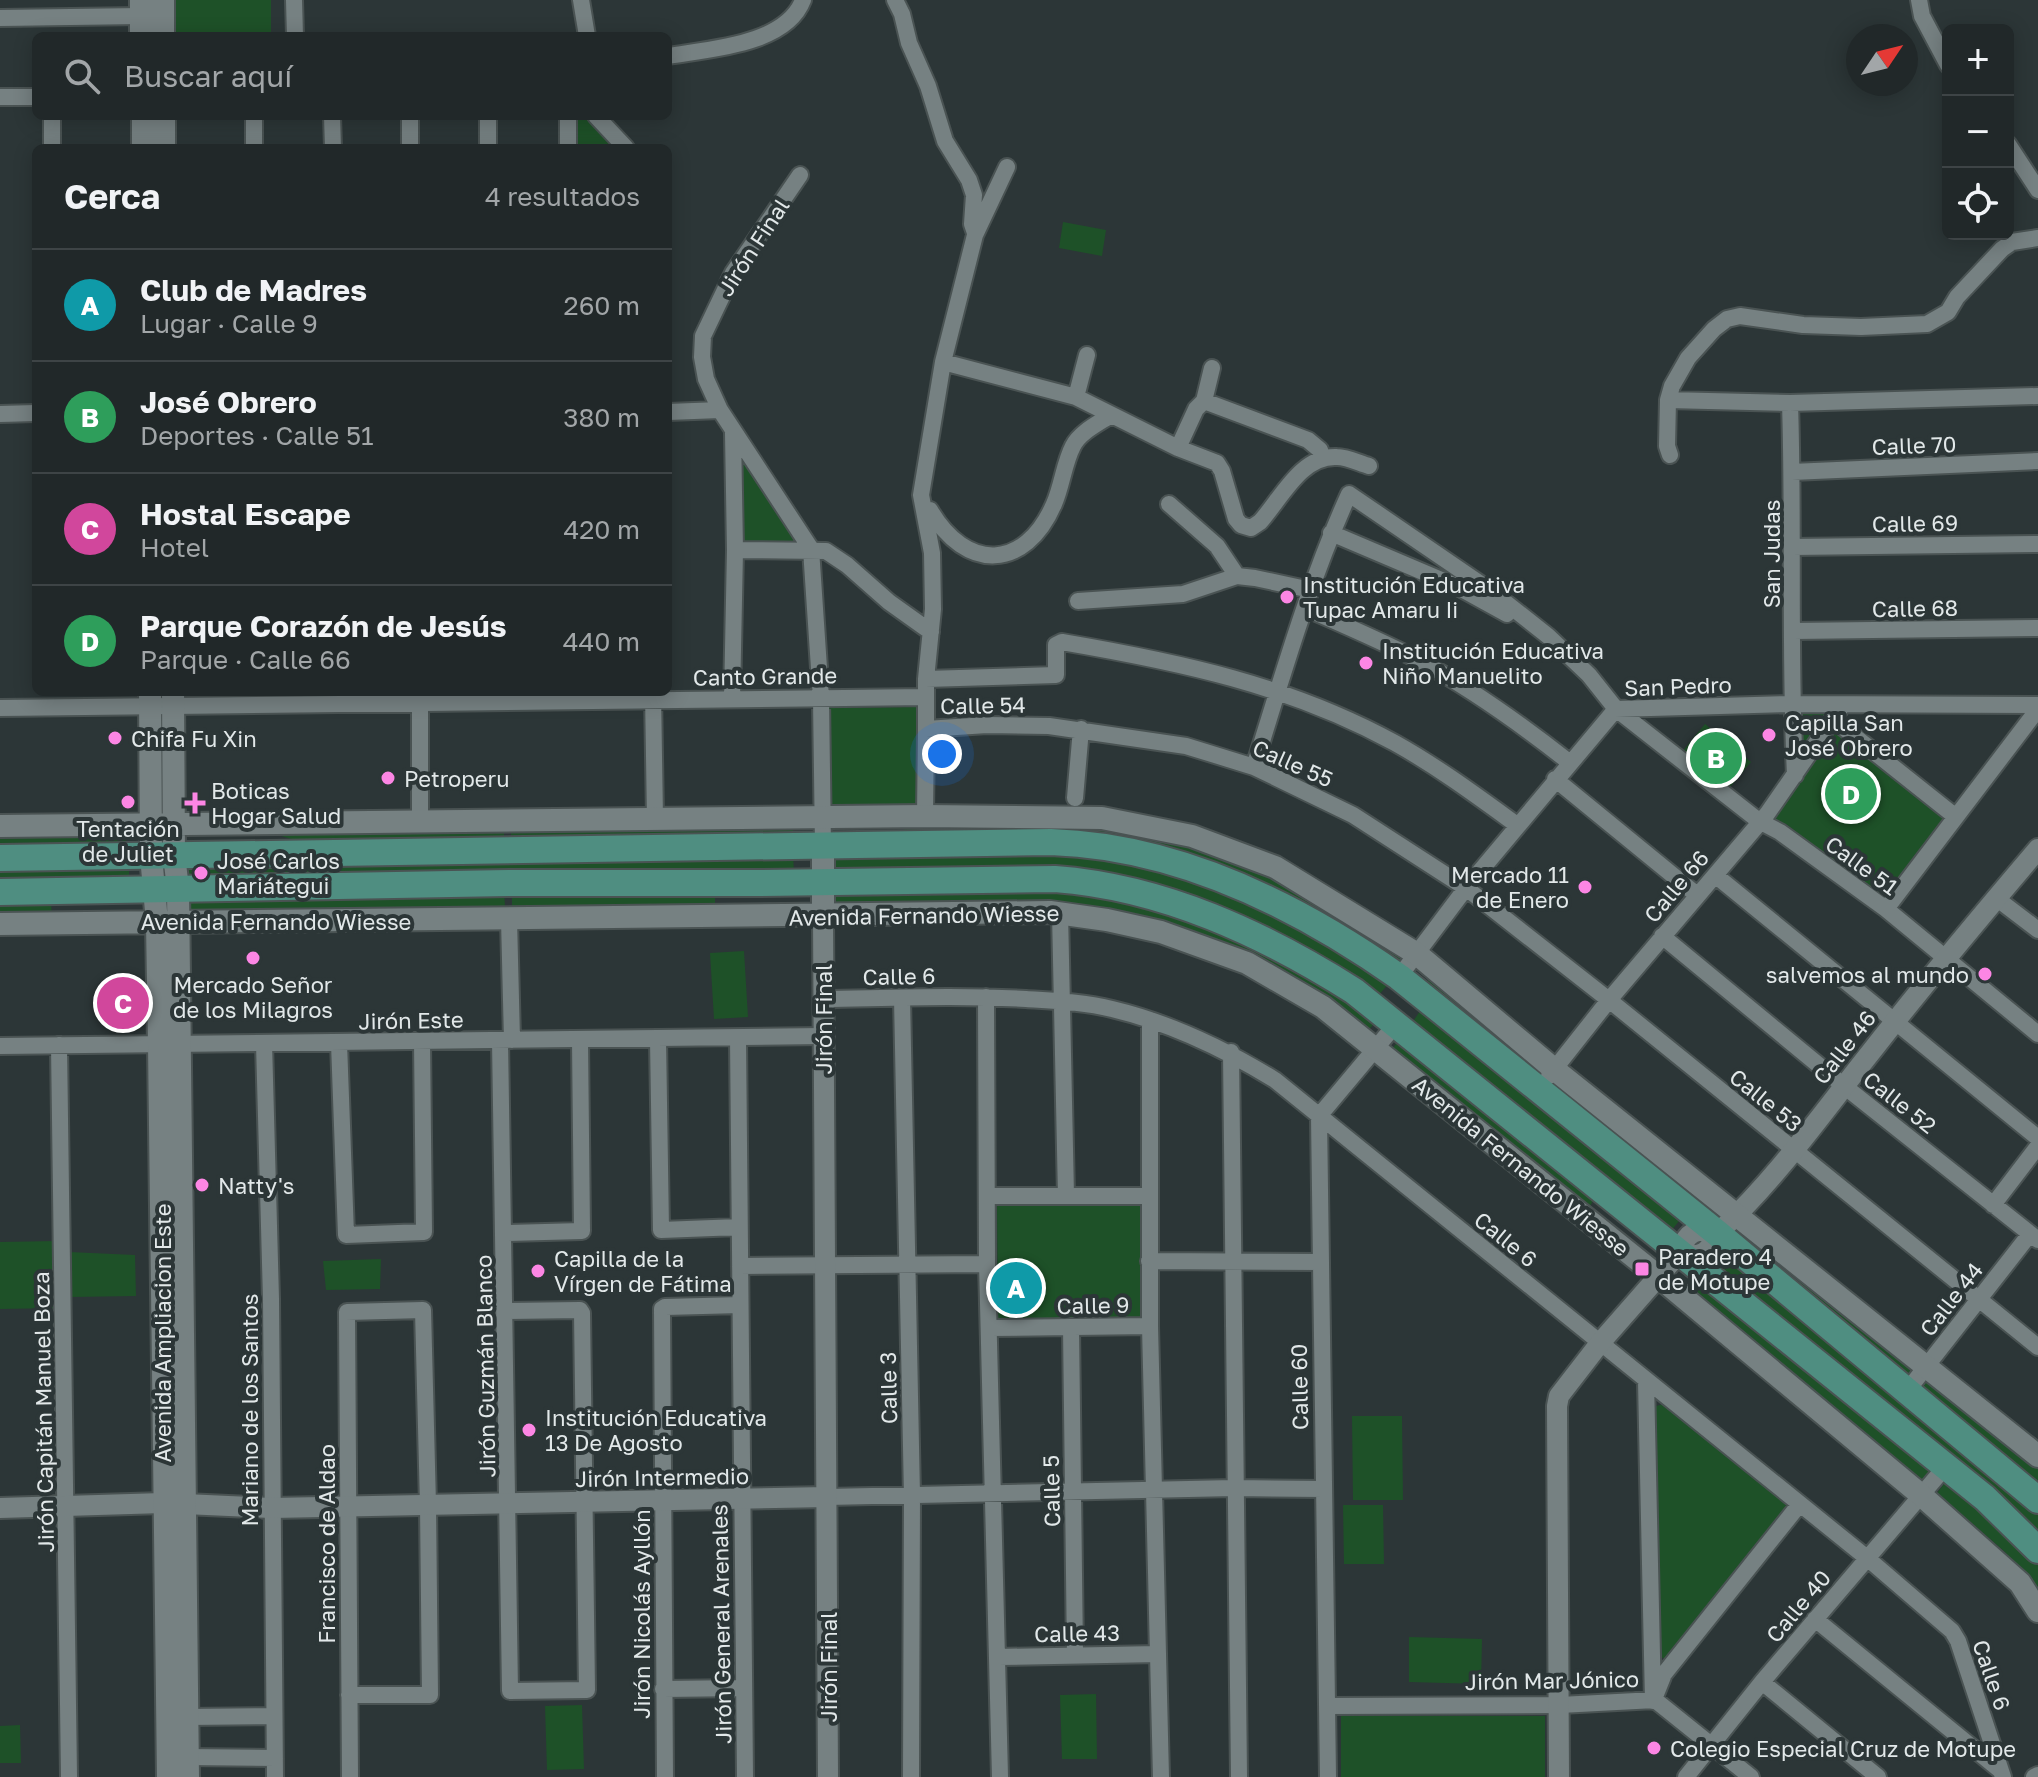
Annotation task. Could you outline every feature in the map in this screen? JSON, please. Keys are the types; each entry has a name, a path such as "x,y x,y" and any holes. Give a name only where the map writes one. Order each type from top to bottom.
{"main road":[{"path":"163,0 163,32"},
{"path":"143,120 143,144"},
{"path":"164,120 164,144"},
{"path":"162,698 150,823 163,855"},
{"path":"162,698 174,824 163,855"},
{"path":"0,826 925,816 1102,818 1192,836 1275,867 1417,954 1546,1079 1717,1233 2038,1500"},
{"path":"0,858 1051,842 1090,843 1118,848 1230,881 1335,933 1738,1215 2038,1456"},
{"name":"Jirón Final","path":"823,847 823,916"},
{"name":"Avenida Ampliacion Este","path":"163,855 168,923 174,1503 168,1777"},
{"name":"Avenida Fernando Wiesse","path":"0,892 1055,879 1117,889 1179,905 1239,927 1300,957 1354,991 1946,1466 2004,1514 2038,1550"},
{"name":"Avenida Fernando Wiesse","path":"0,924 1060,912 1161,932 1247,963 1323,1007 1376,1048 1659,1277 1921,1495 2020,1583 2038,1611"},
{"name":"Avenida Ampliacion Este","path":"174,1503 187,1717 187,1767"}],"street":[{"path":"294,0 295,32"},
{"path":"581,0 586,32"},
{"path":"672,55 774,33 800,9 803,0"},
{"path":"895,0 945,141 969,180 974,195 972,224 975,235"},
{"path":"1919,0 1922,16 1942,54"},
{"path":"0,18 141,17"},
{"path":"0,97 32,97"},
{"path":"52,120 52,144"},
{"path":"254,120 254,144"},
{"path":"332,120 333,144"},
{"path":"410,120 410,144"},
{"path":"488,120 488,144"},
{"path":"568,120 568,144"},
{"path":"600,120 622,144"},
{"path":"2014,153 2038,190"},
{"path":"926,729 932,553 921,495 943,362 975,235 1007,167"},
{"name":"Jirón Final","path":"800,175 733,273 703,336 706,379 720,410 811,549 821,698 823,847"},
{"path":"1670,455 1667,446 1668,400 1672,386 1688,358 1727,319 1740,316 1803,325 1861,327 1927,324 1948,312 1957,297 2002,249 2012,242 2038,238"},
{"path":"1076,397 1087,355"},
{"path":"943,362 1076,397 1178,448 1217,463 1236,519 1241,525 1251,528 1260,522 1306,467 1322,458 1339,456 1369,466"},
{"path":"1178,448 1196,409 1204,401 1212,368"},
{"path":"1668,400 1790,403 2038,396"},
{"path":"1204,401 1308,440 1320,450 1322,458"},
{"name":"San Judas","path":"1790,403 1791,704 1795,775"},
{"path":"672,412 720,410"},
{"path":"0,414 32,413"},
{"path":"921,495 938,524 954,541 982,556 1005,555 1041,528 1054,505 1073,445 1111,415"},
{"path":"732,699 735,550 733,433"},
{"name":"Calle 70","path":"1792,472 2038,461"},
{"path":"1254,767 1311,590 1349,494 1491,591 1548,636"},
{"path":"1169,504 1217,546 1237,576"},
{"path":"1331,533 1458,587 1548,636"},
{"name":"Calle 69","path":"1792,547 2038,544"},
{"path":"735,550 826,551 931,632"},
{"path":"1078,601 1183,594 1237,576 1311,590"},
{"path":"1305,608 1409,656 1459,684 1521,725 1569,762"},
{"name":"Calle 68","path":"1793,631 2038,628"},
{"name":"Calle 51","path":"1548,636 1589,675 1616,709 1759,821 1780,832 1886,909 2038,1034"},
{"path":"926,679 1056,675 1056,645 1059,643 1172,661 1278,691 1392,741 1517,825"},
{"path":"654,696 655,819"},
{"path":"420,697 420,822"},
{"name":"Canto Grande","path":"0,708 59,699 926,697"},
{"name":"San Pedro","path":"1399,977 1517,825 1616,709 1791,704 1838,713 2038,707"},
{"path":"1886,909 2038,707"},
{"path":"1838,713 1956,817"},
{"name":"Calle 66","path":"1546,1079 1759,821 1838,713"},
{"name":"Calle 54","path":"925,816 926,729 987,725 1081,729"},
{"path":"1075,798 1081,729"},
{"name":"Calle 55","path":"1081,729 1186,746 1254,767 1353,815 1466,888"},
{"path":"1555,779 1697,895"},
{"name":"Calle 46","path":"1679,1253 1687,1236 1704,1229 1717,1233 1738,1215 2038,849"},
{"path":"1715,875 2038,1138"},
{"name":"Calle 53","path":"1466,888 2038,1347"},
{"path":"1996,898 2038,930"},
{"path":"1060,912 1066,1196"},
{"name":"Jirón Final","path":"823,916 828,1777"},
{"name":"Jirón Guzmán Blanco","path":"509,919 505,1233 510,1691 587,1690 584,1503"},
{"name":"Calle 52","path":"1662,936 2034,1237"},
{"path":"986,997 987,1264 1000,1777"},
{"name":"Calle 6","path":"823,999 986,997 1110,1008 1185,1032 1231,1052 1275,1080 1867,1558 1952,1631 2002,1774"},
{"name":"Calle 3","path":"902,998 912,1496 911,1777"},
{"path":"1150,1020 1149,1261 1161,1777"},
{"path":"1319,1116 1396,1024"},
{"name":"Jirón Este","path":"0,1046 823,1036"},
{"name":"Jirón General Arenales","path":"738,1038 745,1777"},
{"path":"658,1039 661,1230 739,1227"},
{"path":"505,1233 581,1231 580,1040"},
{"path":"339,1043 346,1235 424,1232 422,1041"},
{"name":"Mariano de los Santos","path":"264,1043 271,1286 275,1777"},
{"name":"Jirón Capitán Manuel Boza","path":"59,1045 69,1777"},
{"path":"1231,1052 1239,1777"},
{"name":"Calle 60","path":"1319,1116 1328,1777"},
{"path":"1993,1205 2038,1146"},
{"path":"988,1196 1149,1196"},
{"name":"Calle 44","path":"1907,1391 1977,1300 2034,1237"},
{"path":"1559,1777 1557,1406 1564,1386 1679,1253"},
{"path":"1149,1261 1321,1262"},
{"path":"740,1266 987,1264"},
{"name":"Jirón Nicolás Ayllón","path":"665,1777 663,1308 740,1305"},
{"name":"Francisco de Aldao","path":"350,1777 347,1312 423,1310 428,1505"},
{"path":"506,1311 581,1311 584,1503"},
{"name":"Calle 9","path":"990,1328 1150,1326"},
{"name":"Calle 5","path":"1071,1327 1075,1655"},
{"path":"1646,1381 1654,1700"},
{"name":"Calle 40","path":"1686,1777 1762,1682 1946,1466"},
{"name":"Jirón Intermedio","path":"0,1508 174,1503 272,1508 1234,1488 1324,1489"},
{"path":"349,1695 430,1695 428,1505"},
{"path":"1654,1700 1664,1674 1799,1505"},
{"path":"1815,1619 2002,1774"},
{"name":"Calle 43","path":"998,1657 1158,1654"},
{"path":"1762,1682 1878,1777"},
{"path":"663,1689 744,1688"},
{"name":"Jirón Mar Jónico","path":"1327,1706 1560,1705 1654,1700 1751,1777"},
{"path":"187,1717 274,1716"},
{"path":"187,1767 275,1758"}],"green space":[{"path":"174,0 271,0 271,32 174,32"},
{"path":"571,120 590,120 611,144 571,144"},
{"path":"1063,222 1106,230 1102,256 1059,248"},
{"path":"742,456 797,541 737,546 736,461"},
{"path":"920,707 921,809 830,809 827,708"},
{"path":"1795,709 1835,710 1797,767"},
{"path":"1833,723 1947,814 1884,901 1786,824 1761,821"},
{"path":"1705,724 1751,762 1727,791 1681,753"},
{"path":"511,822 793,823 793,836 511,835"},
{"path":"504,823 504,836 298,841 278,835 278,828"},
{"path":"905,823 1086,825 1181,842 1265,873 1404,957 1396,967 1231,870 904,835"},
{"path":"127,828 127,842 0,843 0,831"},
{"path":"833,852 1110,854 1244,893 1392,980 1376,998 1188,897 832,873"},
{"path":"793,854 794,873 180,880 177,857"},
{"path":"129,856 129,879 0,881 0,858"},
{"path":"504,889 505,907 190,911 190,893"},
{"path":"512,889 715,895 715,905 512,906"},
{"path":"1082,890 1238,933 1379,1018 1366,1033 1183,932 833,908 833,891"},
{"path":"37,897 51,904 52,914 0,915 0,898"},
{"path":"744,951 748,1017 714,1019 710,953"},
{"path":"1431,977 1547,1069 1539,1080 1422,987"},
{"path":"1424,1005 1683,1216 1667,1236 1410,1026"},
{"path":"1403,1036 1595,1197 1588,1210 1390,1051"},
{"path":"1141,1201 1143,1320 998,1320 997,1202"},
{"path":"58,1241 59,1308 0,1309 0,1242"},
{"path":"69,1252 135,1255 136,1296 70,1297"},
{"path":"1731,1255 2038,1506 2038,1540 1716,1271"},
{"path":"381,1259 380,1289 326,1290 323,1261"},
{"path":"1804,1277 1914,1366 1904,1379 1794,1287"},
{"path":"1701,1280 1933,1469 1923,1481 1691,1292"},
{"path":"1925,1377 2038,1467 2035,1485 1917,1388"},
{"path":"1663,1404 1790,1506 1669,1660 1651,1654 1647,1409"},
{"path":"1352,1416 1402,1416 1403,1500 1353,1500"},
{"path":"1947,1480 2038,1562 2038,1596 2005,1552 1937,1493"},
{"path":"1343,1505 1383,1505 1384,1564 1344,1564"},
{"path":"1409,1637 1482,1639 1481,1684 1409,1682"},
{"path":"1096,1694 1097,1759 1062,1759 1060,1695"},
{"path":"582,1705 584,1769 547,1770 545,1706"},
{"path":"1341,1716 1545,1716 1545,1777 1341,1777"},
{"path":"20,1725 21,1763 0,1763 0,1726"}],"place":[{"name":"Institución Educativa Tupac Amaru Ii","path":"1287,597"},
{"name":"Institución Educativa Niño Manuelito","path":"1366,663"},
{"name":"Capilla San José Obrero","path":"1769,735"},
{"name":"Chifa Fu Xin","path":"115,738"},
{"name":"José Obrero","path":"1716,758"},
{"name":"Petroperu","path":"388,778"},
{"name":"Parque Corazón de Jesús","path":"1851,794"},
{"name":"Tentación de Juliet","path":"128,802"},
{"name":"Boticas Hogar Salud","path":"195,803"},
{"name":"José Carlos Mariátegui","path":"201,873"},
{"name":"Mercado 11 de Enero","path":"1585,887"},
{"name":"Mercado Señor de los Milagros","path":"253,958"},
{"name":"salvemos al mundo","path":"1985,974"},
{"name":"Hostal Escape","path":"123,1003"},
{"name":"Natty's","path":"202,1185"},
{"name":"Paradero 4 de Motupe","path":"1642,1269"},
{"name":"Capilla de la Vírgen de Fátima","path":"538,1271"},
{"name":"Club de Madres","path":"1016,1288"},
{"name":"Institución Educativa 13 De Agosto","path":"529,1430"},
{"name":"Colegio Especial Cruz de Motupe","path":"1654,1748"}]}
